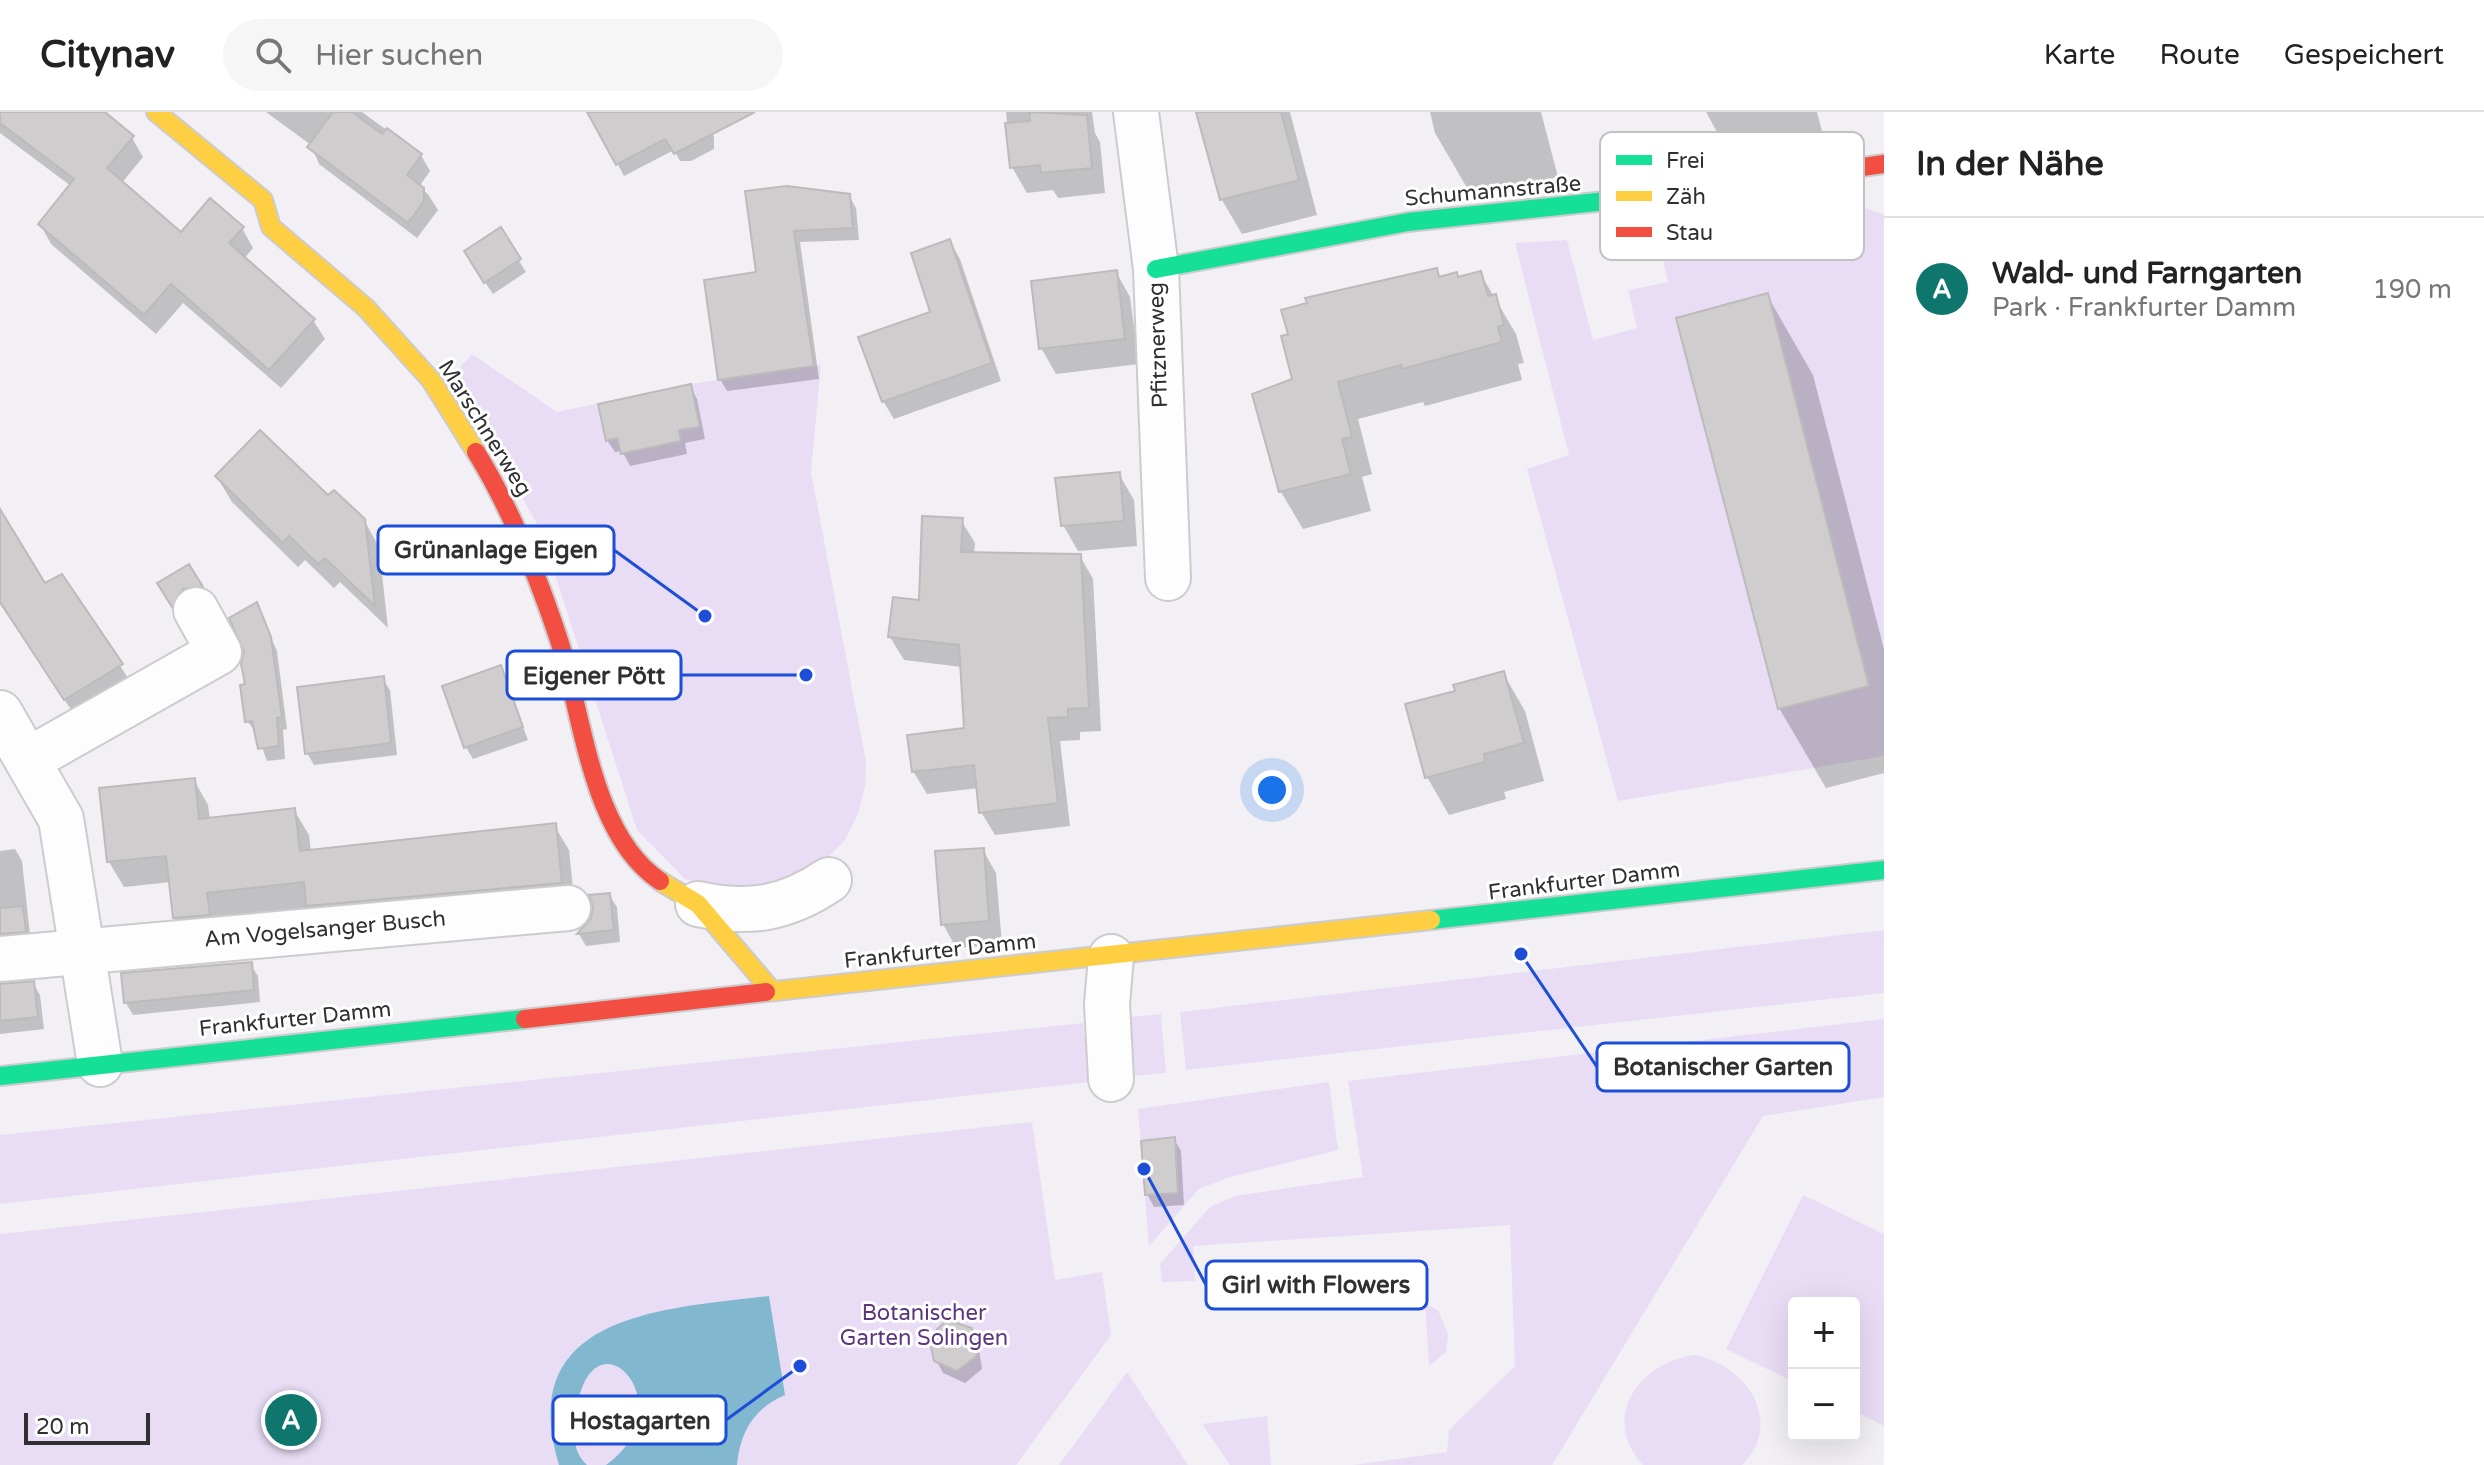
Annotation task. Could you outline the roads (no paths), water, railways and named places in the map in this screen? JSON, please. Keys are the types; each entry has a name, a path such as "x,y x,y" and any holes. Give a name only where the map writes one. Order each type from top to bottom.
{"main road":[{"name":"Marschnerweg","path":"156,112 263,200 271,227 366,308 431,380 499,489 515,527 558,637 610,822 623,846 656,879 698,904 772,991"},
{"name":"Schumannstraße","path":"1864,167 1884,164"},
{"name":"Schumannstraße","path":"1156,269 1408,222 1600,204"},
{"name":"Frankfurter Damm","path":"0,1076 1111,957 1884,870"}],"street":[{"name":"Pfitznerweg","path":"1136,112 1156,269 1168,578"},
{"path":"30,759 219,652 196,610"},
{"path":"0,713 30,759 61,819 100,1064"},
{"path":"698,904 727,910 758,911 806,895 829,880"},
{"name":"Am Vogelsanger Busch","path":"0,959 568,908"},
{"path":"1111,957 1107,1004 1111,1079"}],"water":[{"path":"769,1296 785,1395 774,1400 750,1422 741,1442 737,1465 606,1465 629,1441 638,1416 637,1393 628,1375 614,1365 599,1366 585,1381 576,1413 576,1448 587,1465 559,1465 551,1415 558,1376 578,1348 608,1328 645,1315"}],"place":[{"name":"Grünanlage Eigen","path":"705,616"},
{"name":"Eigener Pött","path":"806,675"},
{"name":"Botanischer Garten","path":"1521,954"},
{"name":"Girl with Flowers","path":"1144,1169"},
{"name":"Hostagarten","path":"800,1366"},
{"name":"Wald- und Farngarten","path":"291,1420"}],"park label":[{"name":"Botanischer Garten Solingen","path":"924,1326"}]}
